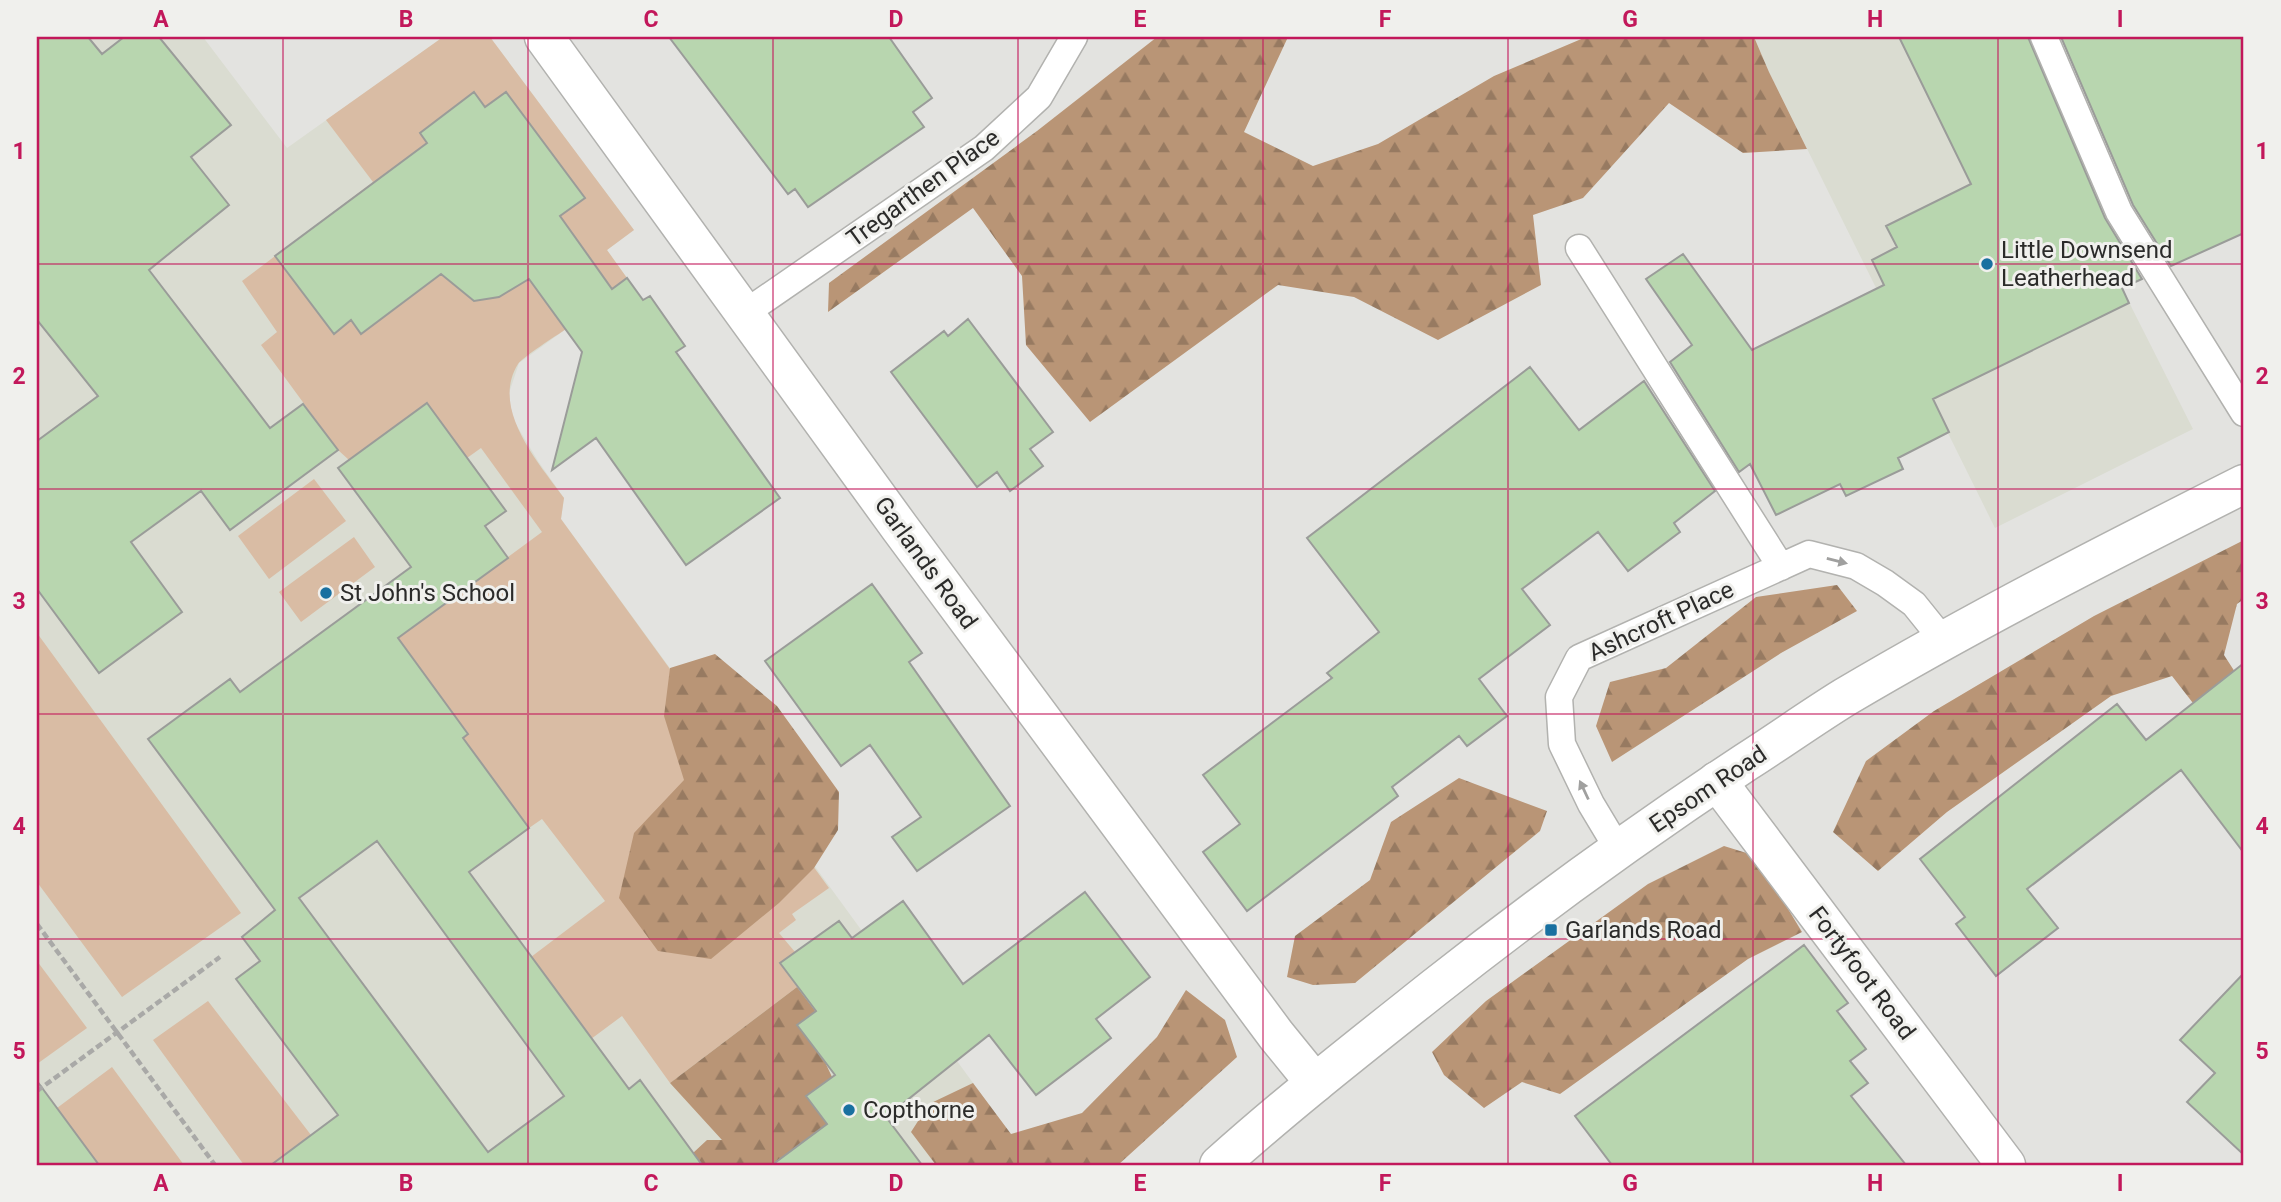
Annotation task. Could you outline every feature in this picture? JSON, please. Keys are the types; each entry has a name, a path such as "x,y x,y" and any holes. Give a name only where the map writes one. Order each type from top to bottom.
{"street":[{"name":"Garlands Road","path":"544,37 963,613 1276,1035 1315,1083"},
{"name":"Epsom Road","path":"1219,1165 1315,1083 1499,937 1618,849 1717,781 1842,699 1943,640 2133,539 2244,484"},
{"name":"Fortyfoot Road","path":"1717,781 2006,1165"}],"lane":[{"name":"Tregarthen Place","path":"746,313 984,148 1039,97 1074,37"},
{"path":"2044,37 2119,212 2244,413"},
{"path":"1579,248 1781,567"},
{"name":"Ashcroft Place","path":"1618,849 1591,804 1562,744 1559,697 1579,658 1809,554 1856,566 1914,604 1943,640"}],"path":[{"path":"37,924 215,1165"},
{"path":"37,1091 220,957"}],"shaded area":[{"name":"St John's School","path":"37,37 203,37 287,148 443,37 490,37 634,230 607,250 627,278 563,324 566,329 519,363 508,396 514,421 564,498 561,519 1033,1165 37,1165"},
{"path":"443,37 490,37 634,230 607,250 627,278 563,324 566,329 518,364 511,381 510,399 514,417 531,452 564,498 561,519 829,888 792,914 796,920 779,933 795,952 780,964 797,987 670,1083 622,1016 591,1039 531,957 605,901 542,819 529,828 463,738 468,733 397,639 542,532 481,448 467,458 349,460 338,450 261,345 277,332 242,281 373,182 326,120"},
{"name":"Little Downsend Leatherhead","path":"1754,37 2001,37 2079,196 2090,225 2193,429 1995,528"},
{"path":"314,479 346,521 269,579 238,536"},
{"path":"354,537 375,567 301,622 279,592"},
{"path":"37,633 241,913 122,997 37,882"},
{"path":"37,961 87,1028 37,1064"},
{"path":"208,1001 311,1135 271,1165 244,1165 153,1040"},
{"path":"112,1067 184,1165 99,1165 57,1108"}],"green space":[{"path":"1157,37 1288,37 1244,132 1313,166 1378,144 1494,76 1586,37 1754,37 1807,149 1743,153 1669,103 1583,198 1533,215 1541,285 1438,340 1354,297 1278,285 1090,422 1026,345 1022,276 973,208 828,312 829,283 1037,131"},
{"path":"2244,540 2244,599 2237,604 2224,655 2244,686 2244,750 2234,756 2172,676 2111,696 1947,812 1878,871 1833,832 1866,761 1934,711 2094,616"},
{"path":"1837,585 1857,611 1781,653 1612,762 1596,726 1610,682 1666,668 1756,597"},
{"path":"715,654 777,706 839,792 838,830 814,868 779,903 711,959 658,951 619,898 634,833 684,780 664,716 670,668"},
{"path":"1459,778 1547,811 1540,831 1355,983 1313,985 1287,977 1295,936 1370,880 1391,822"},
{"path":"1724,846 1756,856 1802,932 1748,959 1560,1094 1522,1082 1484,1108 1444,1075 1432,1052 1486,1001 1648,884"},
{"path":"797,987 816,1012 797,1025 825,1062 832,1077 806,1096 827,1124 772,1165 702,1165 693,1153 707,1140 722,1140 670,1083"},
{"path":"1186,990 1225,1020 1237,1057 1118,1165 936,1165 911,1132 929,1104 973,1083 1011,1134 1082,1113 1157,1037"}],"building":[{"path":"37,37 88,37 102,54 124,37 159,37 231,125 191,157 229,205 149,270 270,428 303,404 338,450 230,530 201,491 131,542 182,612 99,673 37,589 37,441 98,396 37,320"},
{"path":"669,37 889,37 932,98 913,112 924,127 808,207 795,189 788,194"},
{"path":"1899,37 2028,37 2105,218 2142,279 2122,288 2129,303 1933,399 1949,432 1898,458 1903,469 1846,496 1840,484 1776,515 1750,464 1739,472 1670,362 1692,345 1646,279 1683,254 1752,350 1884,285 1872,260 1897,247 1886,226 1971,184"},
{"path":"2061,37 2244,37 2244,233 2171,266 2133,205"},
{"path":"474,92 485,107 506,92 585,198 560,216 612,289 627,278 643,300 650,296 685,346 676,352 780,498 686,565 596,438 552,470 582,352 529,279 499,297 474,301 441,274 361,334 351,320 334,334 275,256 427,143 420,133"},
{"path":"968,319 1053,432 1030,449 1043,466 1010,491 997,472 977,487 891,372 944,331 948,336"},
{"path":"1530,367 1579,430 1644,381 1715,491 1674,523 1680,532 1628,571 1598,532 1522,589 1550,625 1479,679 1507,716 1467,746 1459,736 1392,787 1398,796 1247,911 1203,852 1240,824 1203,775 1332,678 1327,673 1379,632 1307,538"},
{"path":"427,403 506,511 485,526 508,558 398,638 468,734 463,738 529,828 469,872 629,1089 640,1080 702,1165 271,1165 338,1115 236,979 260,961 242,937 275,910 148,739 230,679 240,692 411,567 338,468","holes":["377,841 564,1096 488,1152 299,898"]},
{"path":"872,584 922,653 909,662 1010,806 917,871 892,837 921,817 870,745 841,766 765,661"},
{"path":"2244,663 2244,853 2181,770 2027,889 2058,928 1996,976 1956,924 1965,917 1920,859 2117,704 2146,740"},
{"path":"1085,892 1150,977 1096,1019 1111,1038 1036,1095 989,1035 886,1117 922,1165 772,1165 827,1124 806,1096 835,1075 797,1025 816,1011 780,963 839,921 852,938 903,901 963,984"},
{"path":"1804,945 1848,1003 1837,1011 1866,1049 1850,1061 1868,1083 1851,1096 1906,1165 1612,1165 1575,1116"},
{"path":"2244,973 2244,1155 2187,1102 2215,1073 2180,1040"},
{"path":"37,1081 99,1165 37,1165"}],"place":[{"name":"Little Downsend Leatherhead","path":"1987,264"},
{"name":"St John's School","path":"326,593"},
{"name":"Garlands Road","path":"1551,930"},
{"name":"Copthorne","path":"849,1110"}]}
